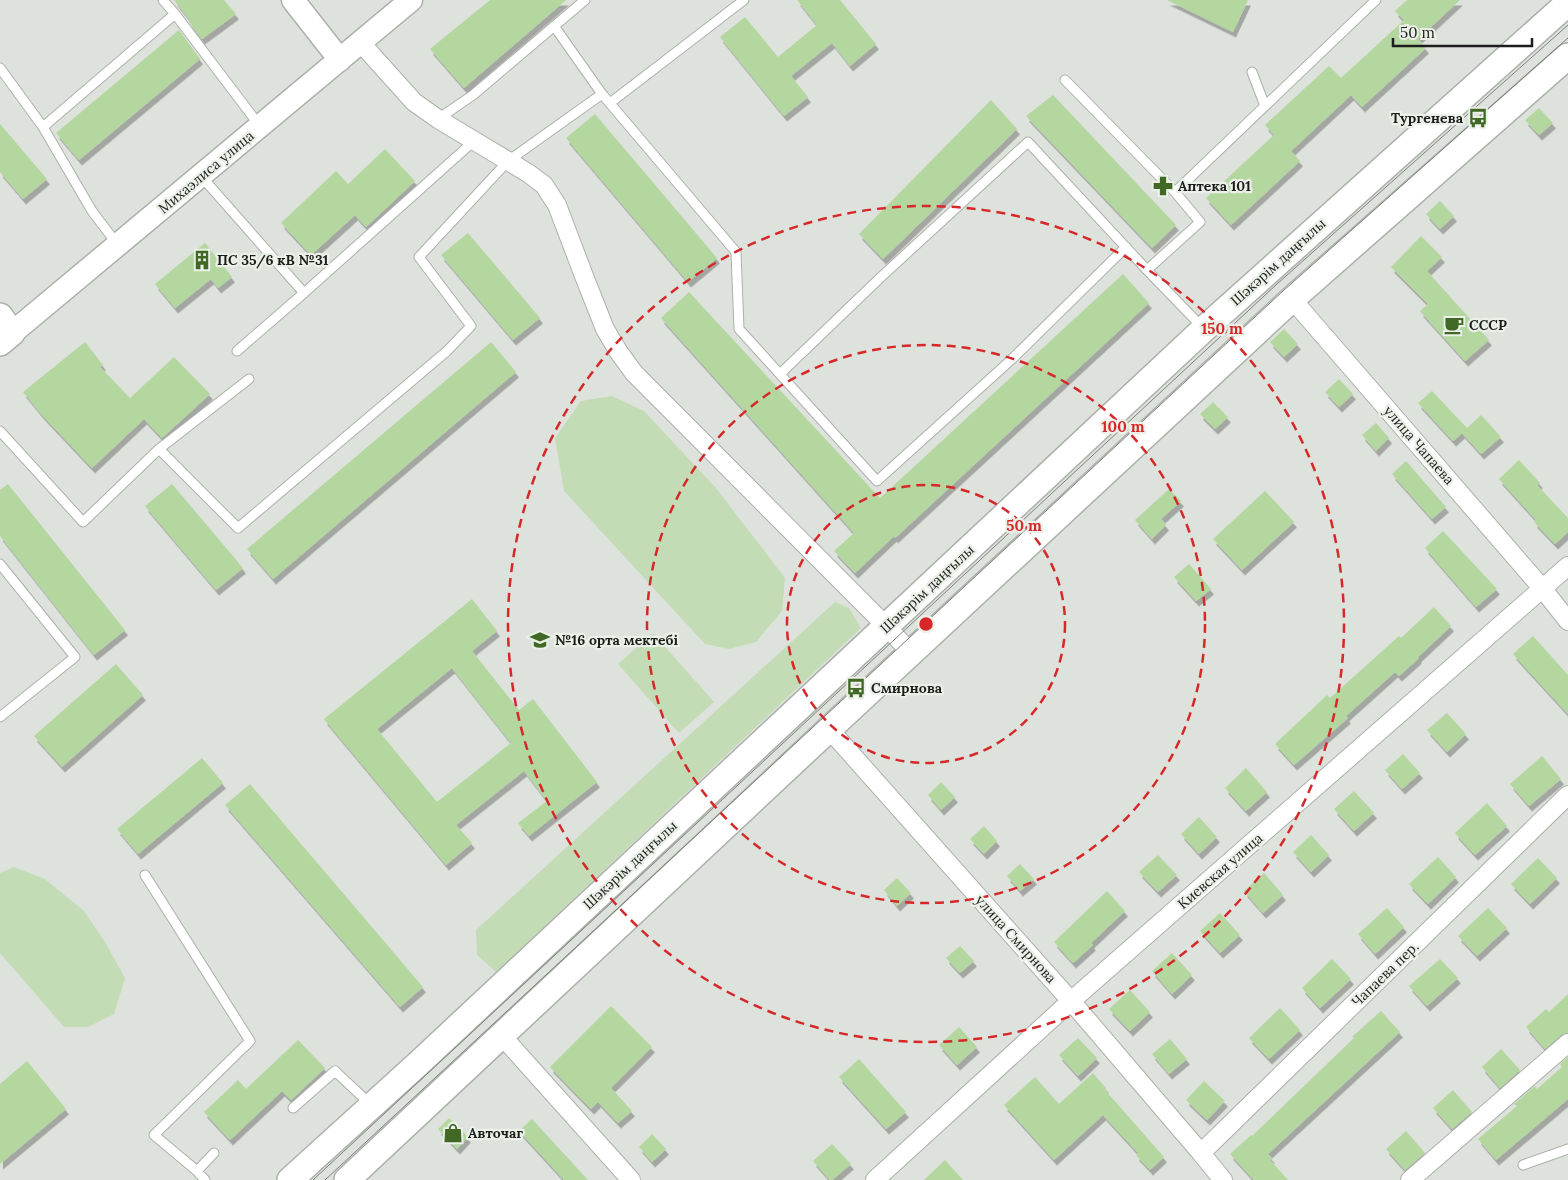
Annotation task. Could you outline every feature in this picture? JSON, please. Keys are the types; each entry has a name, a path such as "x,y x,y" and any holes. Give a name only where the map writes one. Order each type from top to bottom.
{"main road":[{"name":"Шәкәрім даңғылы","path":"290,1180 887,627 1204,329 1568,3"},
{"path":"347,1180 1292,300 1568,56"},
{"name":"улица Чапаева","path":"1266,273 1292,300"},
{"name":"улица Смирнова","path":"805,702 829,730"},
{"path":"476,1009 502,1036"}],"street":[{"path":"293,0 340,60"},
{"name":"Михаэлиса улица","path":"4,330 118,244 412,0"},
{"path":"361,43 414,102 438,119 528,173 544,185 557,205 605,329 618,352 634,373 887,627 911,654"},
{"name":"улица Чапаева","path":"1292,300 1542,588 1568,621"},
{"name":"Киевская улица","path":"875,1180 1071,1001 1568,566"},
{"name":"улица Смирнова","path":"829,730 1071,1001 1223,1180"},
{"name":"Чапаева пер.","path":"1201,1153 1568,795"},
{"path":"502,1036 631,1180"},
{"path":"1410,1180 1568,1043"}],"lane":[{"path":"163,0 260,127"},
{"path":"438,119 473,95 585,0"},
{"path":"610,103 744,0"},
{"path":"1176,192 1376,0"},
{"path":"43,127 175,14"},
{"path":"554,26 602,94 736,252 739,329 877,481 1012,359 1126,247"},
{"path":"0,68 43,127 92,211 118,244"},
{"path":"1252,72 1265,106"},
{"path":"1065,80 1176,192 1200,222 1147,270"},
{"path":"159,449 238,528 447,351 471,326 419,257 508,161 602,94"},
{"path":"237,351 474,140"},
{"path":"780,374 1028,142 1204,329"},
{"path":"201,176 304,293"},
{"path":"0,430 83,522 159,449 249,379"},
{"path":"0,564 75,657 0,717"},
{"path":"145,875 250,1041 154,1135 205,1180"},
{"path":"293,1108 335,1071 372,1106"},
{"path":"1523,1165 1568,1149"},
{"path":"197,1171 214,1153"}],"green space":[{"path":"612,396 644,411 716,488 785,578 782,611 756,642 729,649 705,644 564,491 555,438 581,401"},
{"path":"835,602 849,608 861,628 496,972 477,955 476,930"},
{"path":"653,633 714,702 679,733 618,664"},
{"path":"14,867 45,879 84,911 105,942 125,978 114,1014 88,1027 64,1027 0,953 0,873"}],"building":[{"path":"174,0 224,0 236,14 202,39"},
{"path":"490,0 566,0 464,88 430,49"},
{"path":"797,0 840,0 876,44 850,66 832,43 791,76 808,97 784,116 720,37 745,17 778,57 817,25"},
{"path":"1167,0 1248,0 1233,32"},
{"path":"1407,0 1460,0 1418,39 1426,48 1362,107 1351,95 1291,151 1300,161 1231,225 1206,198 1274,135 1265,125 1329,66 1341,78 1404,20 1395,11"},
{"path":"179,30 200,59 79,160 56,133"},
{"path":"1053,95 1176,225 1152,248 1026,116"},
{"path":"991,100 1017,129 883,259 859,234"},
{"path":"1539,108 1553,123 1539,135 1525,120"},
{"path":"595,114 717,258 688,282 566,138"},
{"path":"0,124 47,179 23,199 0,172"},
{"path":"385,149 415,181 366,227 355,215 311,255 281,223 336,171 348,184"},
{"path":"1440,201 1454,216 1440,229 1426,214"},
{"path":"468,233 540,318 513,340 441,255"},
{"path":"1421,236 1442,257 1427,271 1489,340 1465,361 1420,311 1428,304 1391,267"},
{"name":"ПС 35/6 кВ №31","path":"205,243 232,277 218,288 211,279 175,308 155,284"},
{"path":"1123,274 1149,303 855,573 834,551 854,533 661,318 689,292 880,498"},
{"path":"1284,329 1298,344 1284,357 1270,342"},
{"path":"85,342 103,365 100,367 130,398 174,357 210,394 162,438 144,419 92,468 23,392"},
{"path":"491,342 516,372 273,579 247,549"},
{"path":"1339,379 1353,394 1339,407 1325,392"},
{"path":"1432,391 1467,428 1481,415 1501,437 1481,454 1462,433 1453,441 1418,403"},
{"path":"1213,402 1228,417 1215,429 1200,414"},
{"path":"1376,423 1389,438 1376,451 1362,435"},
{"path":"1519,460 1540,483 1537,485 1568,518 1568,532 1555,544 1534,522 1536,520 1499,479"},
{"path":"1406,461 1446,507 1432,519 1392,474"},
{"path":"8,484 125,630 94,655 0,536 0,490"},
{"path":"172,484 243,568 216,590 145,506"},
{"path":"1169,489 1181,501 1161,519 1166,525 1152,539 1135,520"},
{"path":"1265,491 1294,522 1242,570 1213,539"},
{"path":"1443,531 1497,589 1476,607 1425,548"},
{"path":"1189,564 1211,589 1196,601 1174,577"},
{"path":"472,599 497,631 472,651 519,710 533,699 597,782 529,836 518,823 547,801 524,771 456,825 472,843 446,865 324,719","holes":["452,668 511,743 437,802 377,729"]},
{"path":"1434,607 1451,626 1399,676 1395,672 1346,716 1348,718 1294,765 1275,744 1327,695 1330,698 1399,636 1401,638"},
{"path":"1533,636 1568,675 1568,714 1513,654"},
{"path":"116,664 143,695 62,767 34,736"},
{"path":"1447,713 1466,734 1447,752 1427,730"},
{"path":"1403,754 1420,773 1402,789 1385,770"},
{"path":"1542,756 1561,779 1529,806 1510,784"},
{"path":"202,758 223,783 138,854 117,829"},
{"path":"1246,768 1267,792 1246,811 1225,788"},
{"path":"941,782 955,797 941,810 928,795"},
{"path":"250,784 423,987 400,1007 225,805"},
{"path":"1354,791 1374,813 1354,831 1334,809"},
{"path":"1487,803 1507,826 1475,855 1455,833"},
{"path":"1199,817 1217,837 1199,854 1181,834"},
{"path":"984,826 997,841 984,854 970,839"},
{"path":"1311,835 1329,855 1311,872 1293,852"},
{"path":"1158,855 1177,875 1158,892 1139,872"},
{"path":"1438,857 1456,877 1428,904 1409,884"},
{"path":"1538,858 1557,878 1530,904 1511,884"},
{"path":"1020,864 1034,879 1020,891 1007,876"},
{"path":"1264,873 1283,895 1263,913 1244,891"},
{"path":"897,878 911,893 897,906 884,890"},
{"path":"1107,891 1125,911 1073,963 1054,942"},
{"path":"1387,908 1404,927 1375,954 1358,934"},
{"path":"1488,908 1507,928 1477,956 1458,936"},
{"path":"1220,913 1240,935 1220,953 1200,931"},
{"path":"960,946 974,961 960,973 946,958"},
{"path":"1172,953 1192,975 1172,994 1152,971"},
{"path":"1332,959 1351,979 1320,1008 1302,988"},
{"path":"1440,959 1458,978 1427,1006 1409,986"},
{"path":"1130,990 1150,1012 1130,1031 1109,1009"},
{"path":"1568,994 1568,1033 1561,1035 1545,1049 1526,1027 1546,1009 1549,1012"},
{"path":"611,1006 652,1047 611,1088 632,1111 618,1123 598,1102 591,1109 550,1067"},
{"path":"1280,1008 1300,1030 1269,1059 1249,1038"},
{"path":"1381,1011 1400,1032 1268,1154 1272,1158 1270,1160 1288,1180 1254,1180 1230,1154 1252,1136 1354,1038 1352,1037"},
{"path":"959,1027 977,1047 957,1065 939,1045"},
{"path":"1078,1038 1097,1058 1078,1076 1059,1055"},
{"path":"1170,1039 1187,1059 1169,1074 1152,1054"},
{"path":"298,1040 325,1068 291,1100 282,1091 230,1140 204,1112 238,1080 246,1089"},
{"path":"1501,1049 1520,1070 1500,1088 1482,1067"},
{"path":"1568,1057 1568,1099 1496,1160 1478,1139 1517,1106 1514,1104 1535,1086 1537,1089 1562,1067 1560,1064"},
{"path":"859,1059 906,1112 886,1129 839,1077"},
{"path":"27,1061 66,1109 0,1164 0,1084"},
{"path":"1093,1073 1106,1088 1105,1090 1164,1157 1150,1170 1136,1155 1138,1153 1103,1115 1054,1160 1004,1105 1035,1077 1059,1104"},
{"path":"1204,1081 1225,1101 1207,1120 1186,1100"},
{"path":"1453,1090 1472,1112 1452,1129 1433,1108"},
{"name":"Авточаг","path":"449,1118 468,1137 457,1149 438,1129"},
{"path":"532,1119 588,1180 564,1180 519,1131"},
{"path":"1406,1131 1425,1153 1405,1170 1386,1149"},
{"path":"652,1134 666,1149 652,1162 639,1147"},
{"path":"832,1144 851,1164 830,1180 813,1161"},
{"path":"945,1160 963,1180 924,1180"}],"tram line":[{"path":"313,1180 1277,284 1568,25"},
{"path":"325,1180 1283,291 1568,38"}],"place":[{"name":"Тургенева","path":"1478,118"},
{"name":"Аптека 101","path":"1163,186"},
{"name":"ПС 35/6 кВ №31","path":"202,260"},
{"name":"СССР","path":"1454,325"},
{"name":"№16 орта мектебі","path":"540,640"},
{"name":"Смирнова","path":"856,688"},
{"name":"Авточаг","path":"453,1133"}]}
